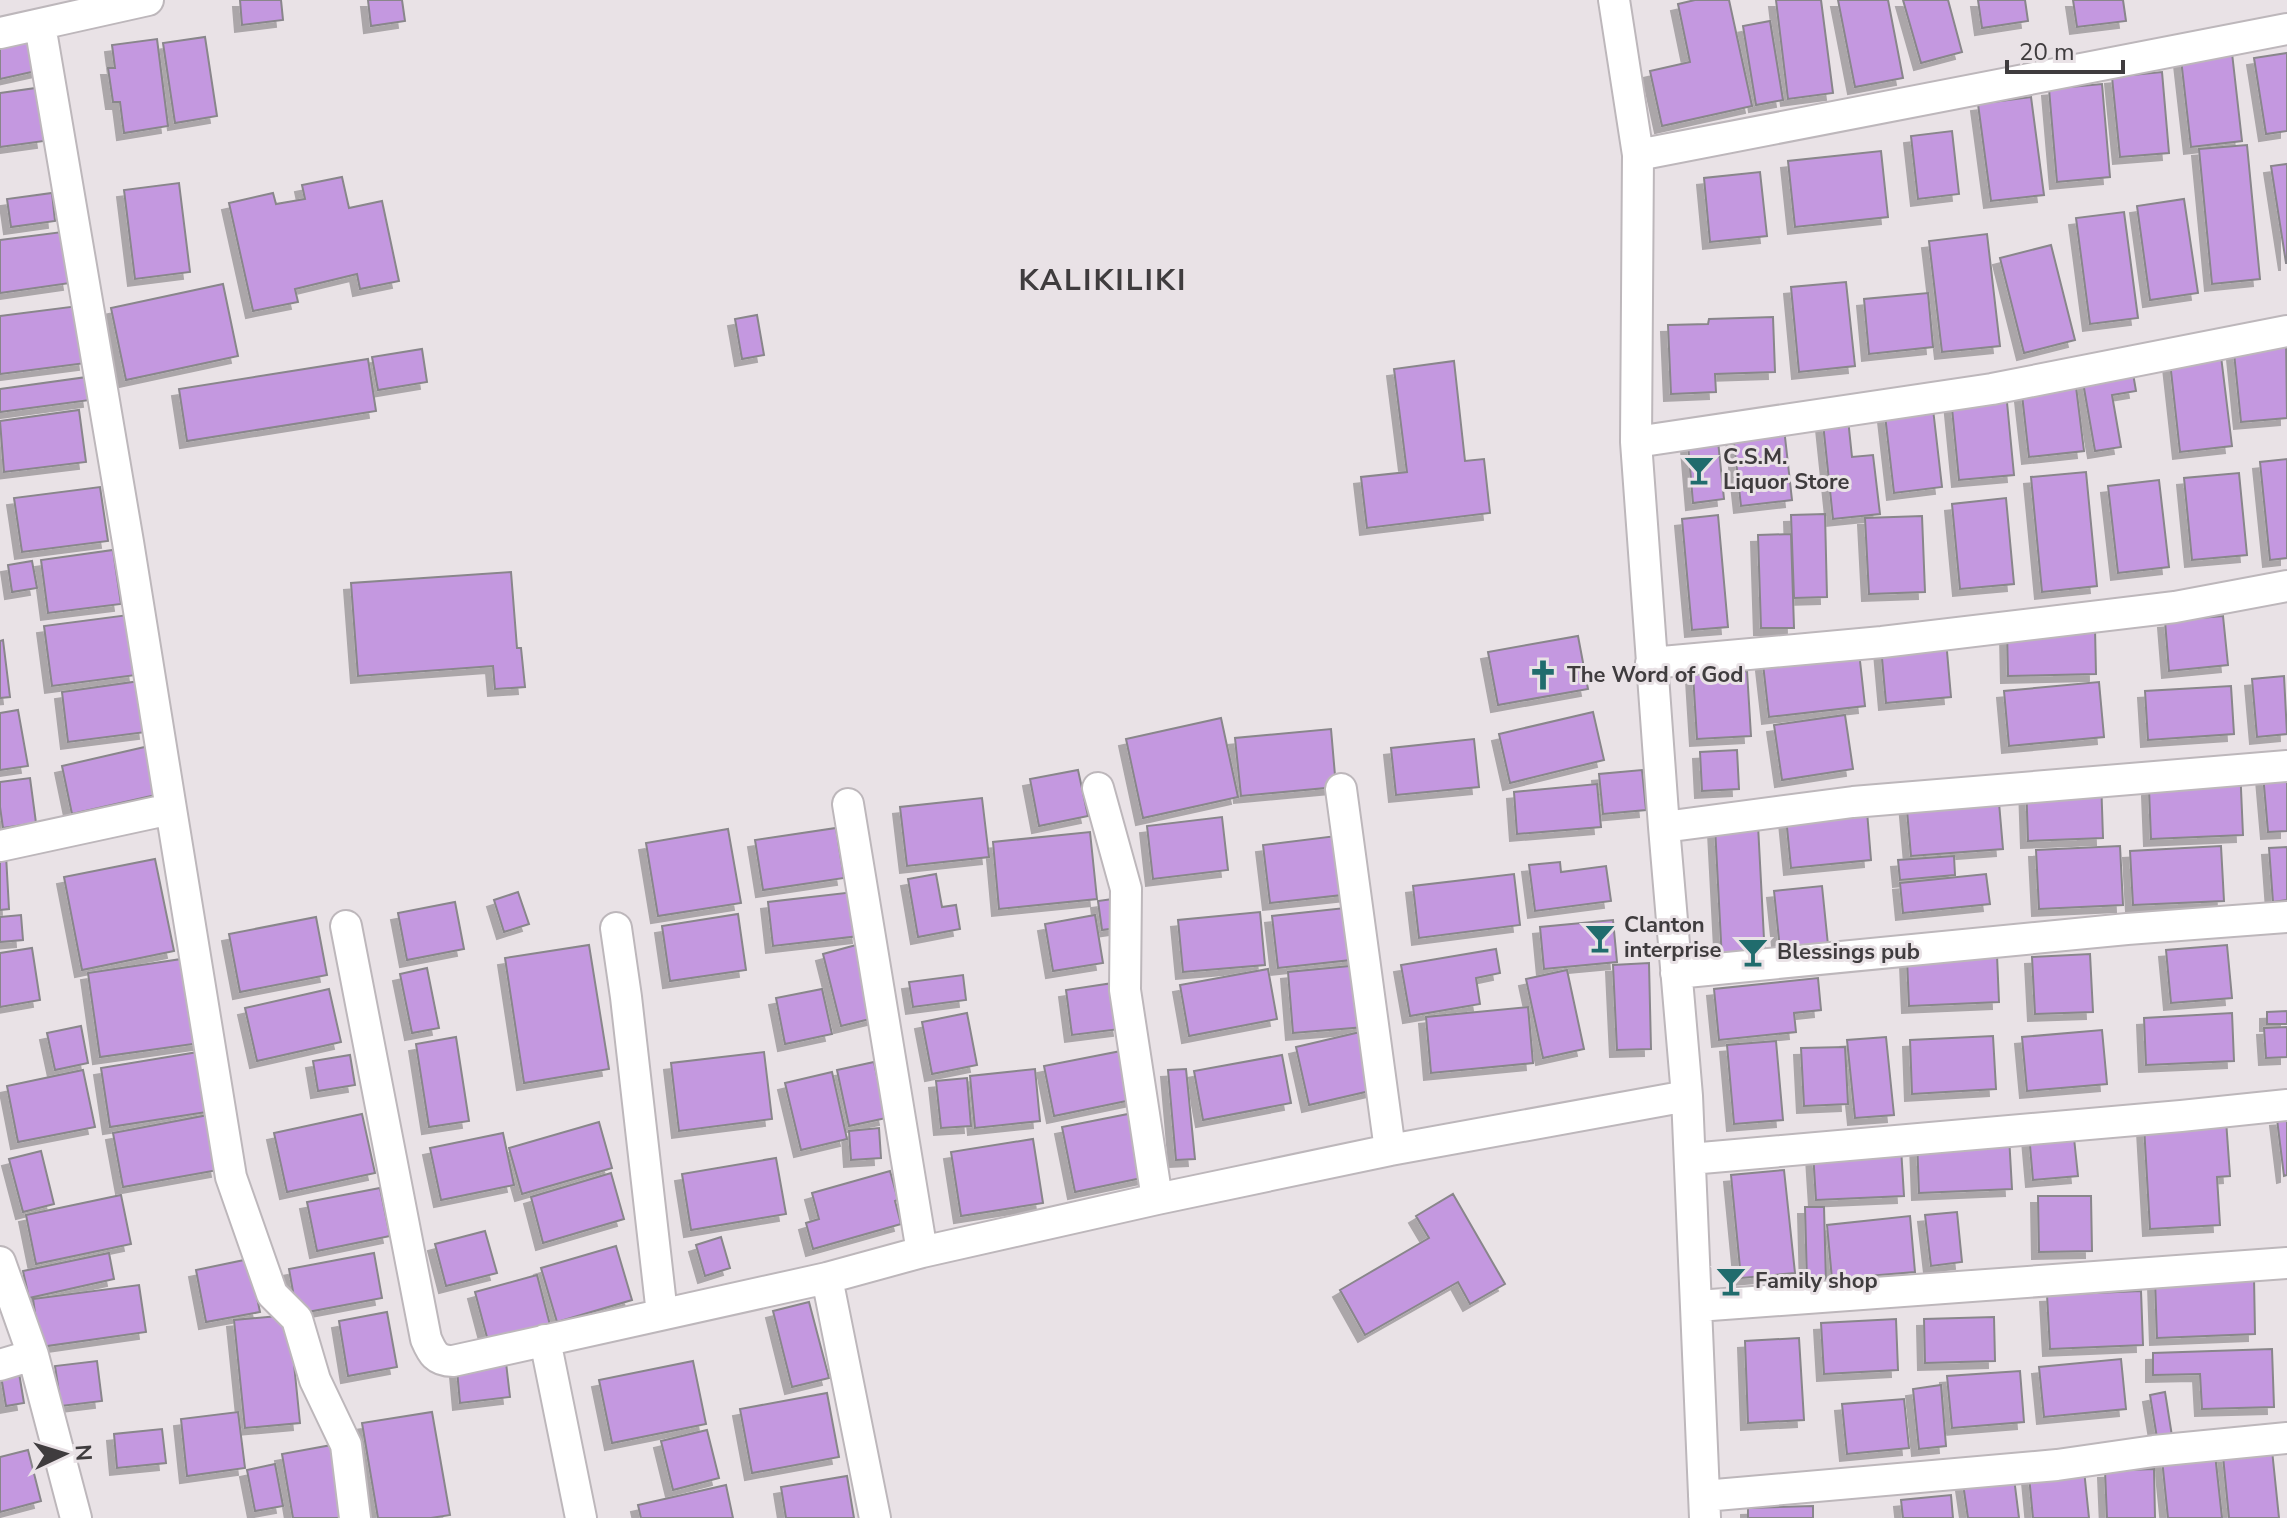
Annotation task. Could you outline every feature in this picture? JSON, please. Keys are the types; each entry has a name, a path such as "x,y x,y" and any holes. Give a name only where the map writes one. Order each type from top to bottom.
{"street":[{"path":"0,33 148,0"},
{"path":"1614,0 1638,155 1636,442 1687,1096 1704,1507 2154,1451 2287,1438"},
{"path":"40,25 231,1177 272,1294 297,1319 315,1380 346,1445 355,1518"},
{"path":"1638,155 2287,29"},
{"path":"1636,442 1992,389 2287,331"},
{"path":"1651,663 1882,642 2144,611 2287,586"},
{"path":"1664,827 1853,802 2287,766"},
{"path":"1098,788 1126,889 1125,990 1157,1199"},
{"path":"1341,789 1390,1150"},
{"path":"848,804 922,1252"},
{"path":"0,846 171,809"},
{"path":"1676,973 2287,917"},
{"path":"346,926 426,1339 432,1353 442,1361 827,1278 922,1252 1157,1199 1390,1150 1687,1096"},
{"path":"616,928 662,1314"},
{"path":"1690,1159 2287,1105"},
{"path":"0,1262 33,1355 76,1518"},
{"path":"1697,1306 2287,1263"},
{"path":"827,1278 875,1518"},
{"path":"545,1340 581,1518"},
{"path":"0,1365 33,1355"}],"building":[{"path":"240,0 281,0 283,20 242,25"},
{"path":"368,0 402,0 405,21 371,26"},
{"path":"1695,0 1729,0 1752,106 1662,126 1650,71 1690,62 1678,4"},
{"path":"1776,0 1821,0 1833,93 1788,99"},
{"path":"1838,0 1888,0 1903,78 1855,87"},
{"path":"1903,0 1948,0 1962,52 1921,63"},
{"path":"1978,0 2025,0 2028,21 1982,28"},
{"path":"2073,0 2123,0 2126,21 2077,27"},
{"path":"1770,21 1783,100 1756,105 1743,26"},
{"path":"37,30 45,69 0,79 0,37"},
{"path":"205,37 217,116 175,123 163,43"},
{"path":"157,39 168,126 124,133 120,102 113,102 108,68 115,68 112,45"},
{"path":"2232,53 2242,141 2191,147 2181,59"},
{"path":"2287,53 2287,131 2266,134 2254,58"},
{"path":"2162,72 2169,153 2120,157 2112,77"},
{"path":"2102,84 2110,177 2057,182 2049,89"},
{"path":"36,88 44,141 0,147 0,93"},
{"path":"2031,97 2044,195 1991,201 1978,104"},
{"path":"1952,131 1959,194 1918,199 1911,136"},
{"path":"2247,145 2260,279 2212,284 2199,149"},
{"path":"1881,151 1888,217 1795,227 1788,161"},
{"path":"2287,164 2287,263 2286,263 2271,166"},
{"path":"1760,172 1767,236 1710,242 1704,178"},
{"path":"342,177 349,208 382,201 399,281 360,289 357,274 295,289 298,302 253,311 229,203 273,193 276,204 305,199 302,185"},
{"path":"179,183 190,272 135,279 124,190"},
{"path":"52,193 55,221 11,227 7,199"},
{"path":"2184,199 2198,293 2150,300 2137,206"},
{"path":"2124,212 2138,318 2090,324 2076,218"},
{"path":"62,232 70,283 0,293 0,240"},
{"path":"1987,234 2000,346 1942,352 1929,241"},
{"path":"2051,245 2075,340 2024,353 2000,258"},
{"path":"1846,282 1855,366 1799,372 1791,287"},
{"path":"223,284 238,356 126,380 111,308"},
{"path":"1928,293 1933,347 1869,354 1864,299"},
{"path":"78,306 86,363 0,374 0,316"},
{"path":"757,315 764,355 742,359 735,319"},
{"path":"1773,317 1775,372 1715,374 1716,392 1671,394 1668,325 1708,324 1709,319"},
{"path":"2286,337 2287,418 2241,422 2233,343"},
{"path":"2220,348 2232,446 2180,452 2169,353"},
{"path":"422,349 427,382 378,390 372,357"},
{"path":"368,359 376,411 187,441 179,389"},
{"path":"1454,361 1465,461 1484,459 1490,513 1367,528 1361,477 1407,472 1394,369"},
{"path":"2131,362 2136,391 2112,395 2121,447 2095,451 2081,371"},
{"path":"87,377 90,400 0,412 0,389"},
{"path":"2075,379 2084,451 2029,457 2021,386"},
{"path":"2006,392 2014,475 1959,480 1951,398"},
{"path":"1933,409 1942,487 1894,493 1885,415"},
{"path":"79,410 86,462 4,472 0,421"},
{"path":"1783,419 1792,500 1741,506 1732,424"},
{"path":"1848,419 1852,457 1873,455 1880,514 1833,519 1823,423"},
{"path":"1718,441 1724,499 1693,503 1688,444"},
{"path":"2287,459 2287,558 2270,560 2260,462"},
{"path":"2086,472 2097,586 2042,592 2031,477"},
{"path":"2239,473 2247,555 2192,560 2184,478"},
{"path":"2159,480 2169,567 2118,573 2108,486"},
{"path":"100,487 108,541 22,552 14,498"},
{"path":"2006,498 2014,584 1960,589 1952,504"},
{"path":"1825,514 1827,597 1794,598 1791,515"},
{"path":"1718,515 1728,627 1692,630 1682,519"},
{"path":"1922,516 1925,592 1869,594 1865,518"},
{"path":"1791,534 1794,628 1761,628 1758,535"},
{"path":"113,550 121,604 48,613 41,560"},
{"path":"32,561 37,588 12,592 8,565"},
{"path":"511,572 517,648 521,648 525,687 495,689 493,666 358,676 351,583"},
{"path":"128,615 136,675 52,686 44,626"},
{"path":"2223,616 2228,665 2169,671 2165,621"},
{"path":"2095,628 2096,674 2008,676 2007,631"},
{"path":"1578,636 1588,689 1498,705 1488,652"},
{"path":"3,640 10,697 0,698 0,641"},
{"path":"1946,640 1951,697 1886,703 1881,647"},
{"path":"1859,652 1865,706 1769,717 1763,664"},
{"path":"1747,671 1751,736 1697,739 1693,674"},
{"path":"2284,676 2287,734 2257,737 2252,679"},
{"path":"140,681 146,732 68,742 62,692"},
{"path":"2099,682 2104,737 2009,746 2004,691"},
{"path":"2231,686 2234,734 2148,740 2145,691"},
{"path":"18,710 28,766 0,770 0,713"},
{"path":"1593,712 1604,760 1510,783 1499,734"},
{"path":"1845,715 1853,769 1782,780 1774,725"},
{"path":"1221,718 1238,797 1143,818 1126,739"},
{"path":"1331,729 1336,787 1241,796 1235,738"},
{"path":"1474,739 1479,787 1396,795 1391,748"},
{"path":"149,746 160,794 72,814 62,766"},
{"path":"1737,750 1739,789 1702,791 1700,752"},
{"path":"2240,766 2243,835 2151,839 2149,789"},
{"path":"1078,770 1088,816 1039,826 1030,779"},
{"path":"1642,770 1646,810 1603,814 1599,774"},
{"path":"2287,772 2287,831 2268,832 2263,774"},
{"path":"30,778 36,823 3,828 0,782"},
{"path":"2101,778 2103,838 2028,841 2026,781"},
{"path":"1597,784 1601,827 1517,834 1514,792"},
{"path":"1998,791 2003,849 1911,856 1906,799"},
{"path":"982,798 989,857 907,866 900,807"},
{"path":"1866,799 1871,860 1791,868 1785,807"},
{"path":"1757,806 1765,958 1722,960 1714,808"},
{"path":"1222,817 1228,870 1153,879 1147,826"},
{"path":"836,828 844,878 763,890 755,840"},
{"path":"728,829 741,903 658,916 646,843"},
{"path":"1090,832 1097,899 999,909 993,842"},
{"path":"1344,835 1351,894 1270,903 1263,845"},
{"path":"2120,846 2123,905 2039,909 2036,850"},
{"path":"2221,846 2224,901 2133,905 2130,851"},
{"path":"2287,847 2287,900 2273,902 2269,848"},
{"path":"0,855 6,855 9,909 0,910"},
{"path":"1954,856 1955,875 1900,880 1898,860"},
{"path":"155,859 174,951 82,970 64,877"},
{"path":"1560,862 1561,872 1606,866 1611,901 1535,911 1529,865"},
{"path":"936,874 942,907 956,905 960,929 918,937 908,879"},
{"path":"1514,874 1520,925 1419,938 1413,886"},
{"path":"1986,874 1990,904 1903,913 1900,883"},
{"path":"1822,886 1828,945 1780,949 1774,891"},
{"path":"518,892 529,924 504,932 494,900"},
{"path":"854,892 859,936 773,946 768,902"},
{"path":"1120,898 1124,927 1102,930 1098,901"},
{"path":"455,902 464,949 407,960 398,913"},
{"path":"1354,907 1360,959 1278,968 1272,916"},
{"path":"1260,912 1265,965 1183,972 1178,920"},
{"path":"738,914 746,970 670,981 662,926"},
{"path":"21,915 23,940 0,942 0,917"},
{"path":"1095,915 1103,963 1053,971 1045,924"},
{"path":"316,917 327,975 240,992 229,934"},
{"path":"1613,920 1617,962 1544,969 1540,927"},
{"path":"589,945 609,1069 524,1083 505,958"},
{"path":"856,945 874,1018 841,1026 823,954"},
{"path":"2227,945 2232,998 2171,1003 2166,950"},
{"path":"32,948 40,1000 0,1007 0,953"},
{"path":"1496,949 1500,973 1476,978 1480,1004 1410,1016 1401,965"},
{"path":"2090,954 2093,1012 2035,1014 2032,957"},
{"path":"1997,955 1999,1002 1909,1006 1907,959"},
{"path":"188,958 200,1043 100,1057 88,973"},
{"path":"1649,963 1651,1049 1617,1050 1613,965"},
{"path":"1360,965 1365,1027 1293,1033 1288,972"},
{"path":"427,968 439,1028 412,1033 400,974"},
{"path":"1268,969 1277,1019 1189,1036 1180,985"},
{"path":"1567,970 1584,1049 1543,1058 1526,979"},
{"path":"963,975 966,1000 913,1007 909,982"},
{"path":"1818,978 1821,1010 1794,1013 1796,1032 1719,1040 1714,989"},
{"path":"1113,983 1120,1029 1072,1035 1066,990"},
{"path":"329,989 341,1042 257,1061 245,1008"},
{"path":"822,989 832,1034 785,1044 776,998"},
{"path":"1528,1007 1533,1063 1431,1073 1426,1017"},
{"path":"2287,1011 2287,1024 2267,1024 2267,1012"},
{"path":"967,1013 977,1065 932,1074 922,1022"},
{"path":"2232,1013 2234,1061 2146,1065 2144,1018"},
{"path":"81,1026 88,1063 55,1070 47,1033"},
{"path":"2287,1027 2287,1057 2266,1058 2264,1028"},
{"path":"1373,1029 1387,1087 1309,1105 1296,1047"},
{"path":"2102,1030 2107,1084 2027,1091 2022,1037"},
{"path":"1993,1036 1996,1089 1912,1094 1910,1040"},
{"path":"456,1037 469,1121 429,1127 416,1044"},
{"path":"1886,1037 1894,1115 1855,1118 1847,1040"},
{"path":"1776,1041 1783,1120 1734,1124 1727,1045"},
{"path":"1845,1047 1848,1104 1804,1106 1801,1048"},
{"path":"1126,1050 1136,1099 1054,1116 1044,1066"},
{"path":"204,1051 213,1111 110,1127 101,1068"},
{"path":"764,1052 772,1119 679,1131 671,1063"},
{"path":"350,1055 355,1085 318,1091 313,1061"},
{"path":"1282,1055 1291,1103 1203,1120 1194,1071"},
{"path":"874,1062 886,1118 849,1126 837,1070"},
{"path":"1035,1069 1040,1121 975,1128 970,1076"},
{"path":"1186,1069 1195,1159 1176,1160 1168,1070"},
{"path":"83,1070 95,1127 18,1142 7,1086"},
{"path":"832,1072 847,1139 801,1150 785,1083"},
{"path":"967,1078 971,1126 941,1128 936,1081"},
{"path":"1138,1112 1151,1176 1075,1192 1062,1127"},
{"path":"362,1114 375,1173 287,1192 274,1133"},
{"path":"208,1115 218,1170 123,1187 113,1133"},
{"path":"2287,1118 2287,1175 2284,1176 2277,1119"},
{"path":"2072,1119 2078,1176 2033,1180 2028,1123"},
{"path":"2226,1120 2230,1176 2217,1177 2220,1225 2150,1229 2144,1126"},
{"path":"599,1122 612,1168 522,1194 509,1148"},
{"path":"879,1128 881,1158 851,1160 849,1131"},
{"path":"503,1133 514,1185 441,1200 430,1148"},
{"path":"2009,1136 2012,1189 1919,1193 1917,1140"},
{"path":"1033,1139 1043,1203 961,1216 951,1152"},
{"path":"1901,1148 1904,1196 1816,1200 1813,1152"},
{"path":"41,1151 54,1204 23,1212 9,1159"},
{"path":"776,1158 786,1214 691,1230 682,1174"},
{"path":"1784,1170 1795,1273 1741,1278 1731,1175"},
{"path":"890,1171 901,1224 813,1249 806,1223 819,1219 812,1193"},
{"path":"611,1173 624,1219 543,1243 531,1197"},
{"path":"380,1188 390,1236 317,1251 307,1202"},
{"path":"1453,1194 1505,1284 1470,1304 1458,1282 1365,1335 1340,1290 1429,1238 1416,1216"},
{"path":"121,1195 131,1244 36,1264 26,1215"},
{"path":"2038,1196 2091,1196 2092,1251 2039,1252"},
{"path":"1805,1207 1824,1207 1826,1282 1807,1282"},
{"path":"1957,1212 1962,1262 1931,1266 1925,1215"},
{"path":"1910,1216 1915,1272 1832,1279 1827,1225"},
{"path":"485,1231 497,1273 446,1286 435,1244"},
{"path":"721,1237 730,1268 705,1276 696,1245"},
{"path":"616,1246 632,1300 557,1322 541,1268"},
{"path":"109,1253 114,1279 29,1298 23,1271"},
{"path":"374,1253 382,1298 297,1314 289,1269"},
{"path":"249,1259 260,1312 206,1322 196,1270"},
{"path":"537,1275 550,1325 488,1341 475,1292"},
{"path":"2254,1277 2255,1334 2157,1338 2155,1280"},
{"path":"139,1285 146,1332 40,1347 33,1299"},
{"path":"2141,1291 2143,1345 2050,1349 2047,1295"},
{"path":"809,1302 829,1378 792,1387 773,1311"},
{"path":"387,1312 397,1367 348,1376 339,1321"},
{"path":"289,1315 300,1423 245,1428 234,1320"},
{"path":"1994,1317 1995,1361 1925,1363 1924,1319"},
{"path":"1896,1319 1898,1370 1824,1374 1821,1323"},
{"path":"1799,1338 1804,1420 1748,1423 1745,1341"},
{"path":"2272,1349 2274,1407 2202,1409 2200,1374 2153,1375 2153,1353"},
{"path":"505,1354 510,1397 460,1403 456,1359"},
{"path":"2121,1359 2126,1409 2044,1417 2039,1367"},
{"path":"97,1361 102,1401 61,1406 55,1366"},
{"path":"693,1361 706,1424 612,1443 599,1380"},
{"path":"18,1367 24,1403 6,1406 0,1370"},
{"path":"2020,1371 2024,1422 1952,1428 1947,1376"},
{"path":"1941,1385 1946,1446 1919,1449 1913,1389"},
{"path":"2165,1392 2172,1436 2157,1438 2150,1395"},
{"path":"827,1393 839,1457 752,1473 740,1409"},
{"path":"1904,1399 1909,1448 1847,1454 1842,1404"},
{"path":"238,1412 245,1468 187,1476 181,1419"},
{"path":"432,1412 450,1515 378,1518 362,1423"},
{"path":"162,1429 166,1463 117,1468 114,1434"},
{"path":"707,1430 719,1478 673,1490 661,1441"},
{"path":"337,1444 349,1518 293,1518 282,1454"},
{"path":"28,1450 41,1501 0,1512 0,1457"},
{"path":"2272,1450 2279,1518 2229,1518 2223,1456"},
{"path":"2215,1454 2222,1518 2168,1518 2162,1459"},
{"path":"275,1464 283,1506 255,1511 247,1470"},
{"path":"2154,1469 2155,1518 2107,1518 2105,1471"},
{"path":"2013,1470 2019,1518 1968,1518 1962,1477"},
{"path":"2084,1470 2089,1518 2033,1518 2029,1476"},
{"path":"847,1476 854,1518 786,1518 781,1487"},
{"path":"726,1485 733,1518 641,1518 638,1505"},
{"path":"1951,1495 1953,1518 1903,1518 1901,1500"},
{"path":"1813,1506 1813,1518 1748,1518 1748,1508"}],"place":[{"name":"C.S.M. Liquor Store","path":"1699,470"},
{"name":"The Word of God","path":"1543,675"},
{"name":"Clanton interprise","path":"1600,938"},
{"name":"Blessings pub","path":"1753,952"},
{"name":"Family shop","path":"1731,1281"}],"district":[{"name":"KALIKILIKI","path":"1103,280"}]}
